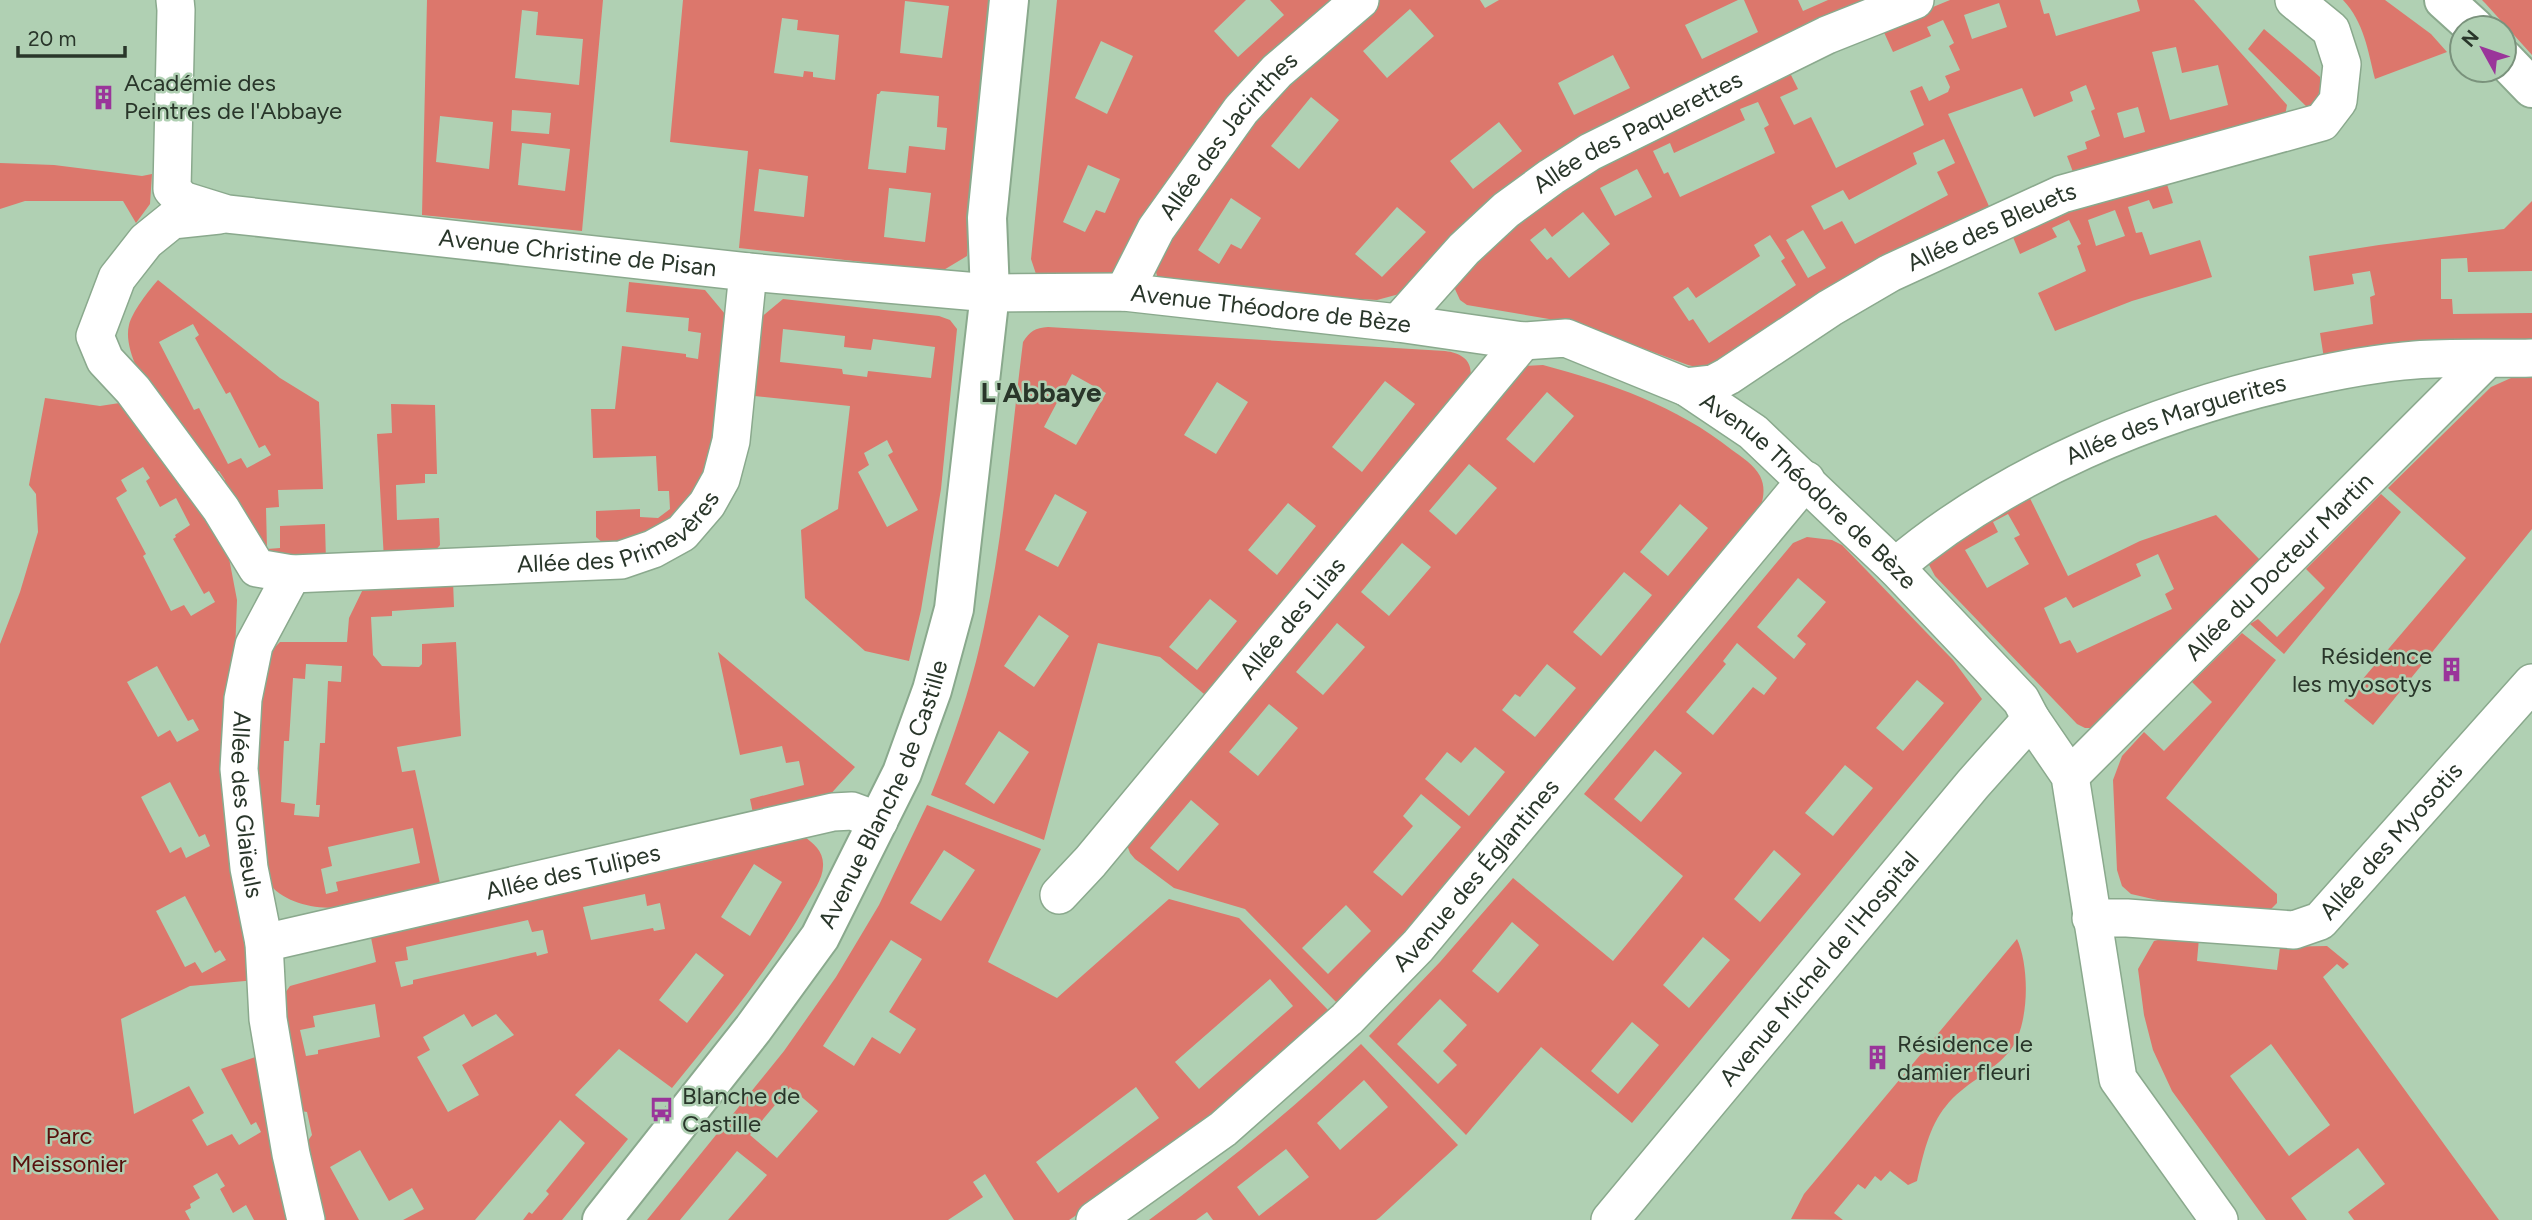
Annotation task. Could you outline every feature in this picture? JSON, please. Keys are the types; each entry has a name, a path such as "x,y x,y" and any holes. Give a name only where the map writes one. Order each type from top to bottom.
{"street":[{"name":"Avenue Christine de Pisan","path":"174,0 172,189 182,200 227,214 748,272 990,293"},
{"name":"Avenue Blanche de Castille","path":"602,1220 746,1039 820,937 902,773 932,690 954,609 990,293 986,218 1009,0"},
{"name":"Avenue Blanche de Castille","path":"990,293 1010,225 1036,0"},
{"name":"Allée des Jacinthes","path":"1124,292 1156,229 1241,110 1277,71 1360,0"},
{"name":"Allée des Paquerettes","path":"1398,323 1464,249 1506,210 1590,152 1827,35 1915,0"},
{"name":"Allée des Bleuets","path":"1686,387 1713,384 1819,315 1890,273 2062,194 2322,122 2338,101 2342,64 2331,30 2294,0"},
{"path":"2444,0 2460,14"},
{"path":"2518,74 2532,88"},
{"path":"227,214 173,220 146,241 117,278 95,336 105,360 133,390 220,509 257,569 292,575"},
{"name":"Allée des Primevères","path":"292,575 621,560 653,549 682,533 707,504 721,479 731,441 748,272"},
{"name":"Avenue Théodore de Bèze","path":"990,293 1124,292 1398,323 1523,341 1566,338 1686,387 1753,432 1807,480 1895,567 2021,700 2070,776 2118,1079 2219,1220"},
{"name":"Allée des Lilas","path":"1059,895 1090,862 1523,341"},
{"path":"2487,359 2532,358"},
{"name":"Allée des Marguerites","path":"1895,567 1930,537 2030,477 2163,416 2259,388 2330,372 2415,360 2487,359"},
{"name":"Allée du Docteur Martin","path":"2070,776 2487,359"},
{"name":"Avenue des Églantines","path":"1095,1220 1223,1129 1347,1019 1418,946 1807,480"},
{"name":"Allée des Glaïeuls","path":"292,575 254,645 243,699 239,769 249,867 264,943 268,1019 290,1154 306,1220"},
{"name":"Allée des Myosotis","path":"2091,918 2294,930 2320,921 2532,683"},
{"name":"Avenue Michel de l'Hospital","path":"1610,1220 1973,784 2031,719"},
{"name":"Allée des Tulipes","path":"264,943 833,812 852,811 879,821"}],"green space":[{"path":"427,0 603,0 582,231 422,215","holes":["522,10 538,12 536,35 583,39 579,85 515,78","512,110 551,113 549,134 511,131","440,116 493,122 489,169 436,162","522,143 570,149 565,191 518,185"]},
{"path":"683,0 992,0 967,256 942,271 739,248 748,151 670,142","holes":["905,1 949,6 942,58 900,53","782,18 798,20 797,30 839,35 835,80 813,77 813,72 804,71 803,77 774,73","881,91 939,96 937,127 947,128 945,150 909,146 906,173 868,169","759,169 808,176 804,217 754,211","889,188 931,193 925,242 884,237"]},
{"path":"1057,0 1246,0 1214,31 1238,57 1284,15 1270,0 1340,0 1117,275 1044,280 1036,274 1031,259","holes":["1101,41 1133,56 1107,114 1075,98","1088,165 1120,179 1105,213 1096,210 1085,232 1063,222"]},
{"path":"1375,0 1480,0 1485,8 1499,0 1738,0 1685,25 1702,59 1758,32 1744,0 1798,0 1803,11 1828,0 1893,0 1609,131 1403,293 1377,300 1274,294 1158,279 1155,269 1183,213 1282,85","holes":["1410,9 1434,36 1387,78 1363,51","1613,55 1630,88 1574,115 1558,83","1311,97 1339,120 1299,169 1271,146","1499,122 1522,151 1473,189 1450,161","1231,198 1261,218 1241,249 1231,244 1219,264 1198,250","1397,207 1426,232 1382,277 1355,254"]},
{"path":"1950,0 2040,0 2044,14 2049,13 2056,36 2140,11 2137,0 2194,0 2287,105 2283,126 2076,180 2067,156 2087,149 2085,142 2100,136 2091,111 2095,109 2086,85 2070,92 2073,101 2034,117 2022,88 1948,114 1992,213 1723,364 1700,368 1599,332 1549,319 1467,305 1460,300 1454,287 1508,228 1607,158 1789,71 1798,89 1780,97 1794,125 1811,117 1836,168 1924,125 1910,91 1922,86 1929,101 1948,92 1950,87 1945,76 1960,70 1949,46 1954,43 1943,20 1927,27 1931,36 1893,52 1882,28","holes":["1999,3 2007,27 1972,39 1964,15","2176,47 2182,73 2218,65 2228,105 2170,120 2152,52","1758,102 1769,125 1764,128 1775,153 1680,197 1668,172 1664,174 1653,151 1670,143 1674,153 1745,120 1740,109","2138,107 2145,132 2124,138 2117,113","1944,139 1955,163 1937,172 1948,195 1855,244 1842,221 1824,230 1811,206 1843,190 1849,200 1917,164 1913,153","1637,169 1652,197 1615,216 1600,188","1583,212 1610,244 1569,278 1551,257 1547,260 1530,240 1545,228 1552,237","1803,230 1826,268 1808,278 1786,240","1770,235 1785,258 1781,261 1796,285 1709,343 1693,319 1689,321 1673,297 1688,287 1696,298 1760,256 1754,245"]},
{"path":"2343,0 2385,0 2431,34 2447,52 2375,79 2361,27"},
{"path":"2482,0 2532,0 2532,55 2518,40 2518,14 2495,14"},
{"path":"2264,29 2320,77 2320,90 2312,112 2248,49"},
{"path":"0,163 54,165 142,176 152,174 150,204 136,223 123,201 25,201 0,209"},
{"path":"2165,178 2173,203 2153,209 2149,200 2128,207 2136,233 2142,232 2150,255 2200,240 2212,277 2132,301 2055,331 2038,293 2086,271 2077,246 2081,244 2069,220 2052,228 2057,237 2020,254 2010,230","holes":["2115,210 2125,236 2096,246 2088,220"]},
{"path":"2532,201 2532,271 2468,272 2467,258 2441,259 2441,299 2452,299 2453,314 2532,313 2532,344 2325,365 2320,333 2373,324 2370,297 2375,295 2370,271 2352,274 2354,284 2314,291 2309,256 2504,229"},
{"path":"158,280 280,378 319,402 323,489 278,490 279,507 266,508 267,549 280,548 280,526 325,524 326,562 261,551 222,492 225,480 219,471 208,473 170,423 143,381 129,342 129,325 141,301","holes":["193,324 199,335 195,338 226,394 230,392 259,448 265,445 271,455 247,468 241,458 228,464 199,408 194,410 159,342"]},
{"path":"629,282 705,290 730,320 708,476 678,518 612,551 596,537 596,511 640,509 640,517 658,518 670,509 669,491 658,491 656,456 593,458 591,409 615,409 622,346 686,354 686,357 698,359 701,333 688,331 689,318 626,312"},
{"path":"783,299 939,316 950,320 957,329 941,489 921,610 909,661 865,651 805,598 801,530 838,509 850,406 745,395 754,323","holes":["783,329 845,336 844,347 871,350 873,339 935,347 931,378 868,371 867,377 843,374 842,369 780,362","887,440 893,452 888,455 918,510 887,527 858,472 869,465 864,453"]},
{"path":"1043,327 1445,351 1465,359 1471,373 1470,380 1210,699 1160,657 1098,643 1044,840 931,795 961,712 984,627 1002,521 1023,342 1033,331","holes":["1072,374 1106,393 1076,445 1044,427","1385,381 1415,404 1362,472 1332,447","1217,382 1248,402 1216,454 1184,435","1055,494 1087,512 1058,567 1025,550","1288,503 1316,526 1277,575 1248,550","1210,599 1237,621 1197,670 1169,647","1039,615 1069,636 1034,687 1004,666","999,731 1029,752 994,804 965,784"]},
{"path":"1543,365 1618,388 1689,421 1711,434 1755,468 1763,483 1761,506 1413,924 1337,1003 1245,909 1174,888 1135,859 1127,845 1524,366","holes":["1547,392 1574,416 1534,463 1506,439","1469,464 1497,488 1456,535 1429,511","1680,504 1708,528 1668,576 1640,552","1402,543 1431,567 1389,616 1361,592","1624,572 1652,595 1601,656 1573,632","1337,623 1365,647 1323,695 1296,672","1547,664 1576,688 1535,737 1502,710 1515,694 1520,697","1269,704 1298,728 1258,776 1229,752","1475,747 1505,772 1469,816 1425,779 1447,752 1461,763","1421,794 1461,827 1402,896 1373,872 1413,826 1403,816","1191,800 1219,824 1178,871 1150,848","1346,905 1371,931 1328,974 1302,948"]},
{"path":"2532,375 2532,529 2373,725 2344,701 2466,558 2388,488 2491,387 2511,378"},
{"name":"Parc Meissonier","path":"45,398 100,406 126,402 222,540 229,558 237,600 234,681 256,980 190,986 121,1019 134,1114 189,1086 204,1113 192,1120 207,1146 232,1134 239,1145 261,1132 256,1122 251,1125 221,1069 258,1056 295,1220 254,1220 246,1205 233,1213 220,1189 225,1186 217,1173 193,1186 200,1198 185,1211 190,1220 0,1220 0,644 20,592 38,532 36,494 29,485","holes":["143,467 150,478 146,481 160,507 176,498 190,525 173,539 204,594 209,591 215,602 191,616 184,605 171,611 143,556 146,554 116,498 127,491 121,480","157,666 188,721 193,719 199,730 177,742 170,730 158,737 127,682","170,782 199,837 205,834 210,846 186,858 181,847 170,853 141,797","185,896 215,953 220,950 226,960 202,973 195,962 185,967 156,911"]},
{"path":"391,404 435,405 437,474 425,474 425,483 396,485 397,520 439,518 440,545 430,557 384,560 377,434 392,433"},
{"path":"2026,490 2068,576 2140,541 2216,515 2264,564 2095,728 2085,728 2077,724 1935,576 1927,561","holes":["2008,514 2020,535 2014,538 2029,564 1987,588 1965,550 1998,532 1993,522","2158,554 2174,589 2165,594 2172,609 2077,653 2070,640 2060,644 2044,608 2066,597 2073,608 2141,576 2136,564"]},
{"path":"2381,494 2401,512 2284,654 2250,624 2258,619 2277,637 2325,588 2306,569"},
{"path":"1807,537 1832,540 1842,545 1953,660 1982,699 1632,1123 1541,1047 1466,1135 1369,1036 1440,962 1513,878 1613,961 1683,876 1584,794 1793,543","holes":["1798,578 1826,602 1797,636 1806,644 1794,659 1757,627","1737,643 1777,678 1764,695 1753,687 1713,735 1686,712 1726,664 1723,661","1917,680 1944,703 1903,751 1876,728","1655,750 1682,773 1641,822 1614,799","1845,765 1873,788 1833,836 1805,813","1774,850 1801,874 1760,922 1734,899","1512,922 1539,945 1498,993 1472,971","1703,937 1730,960 1689,1008 1663,985","1440,999 1467,1025 1443,1051 1457,1065 1438,1084 1397,1044","1632,1022 1659,1045 1618,1094 1591,1071"]},
{"path":"453,581 454,607 392,611 392,616 371,617 373,655 382,666 419,667 422,664 422,644 456,642 461,736 397,747 402,772 415,770 441,888 352,907 307,905 287,898 270,885 253,791 259,663 280,642 347,642 349,618 365,585","holes":["306,664 342,666 341,682 328,681 325,743 320,743 316,805 320,805 319,817 294,815 295,804 281,802 284,741 289,741 293,678 305,679","413,828 420,863 336,882 338,891 326,894 321,869 332,866 328,847"]},
{"path":"2242,633 2276,660 2166,798 2277,894 2277,903 2271,909 2263,909 2166,902 2131,894 2122,886 2117,870 2113,780 2122,756 2144,732 2164,751 2212,702 2192,682"},
{"path":"718,652 855,767 827,798 754,818 750,799 804,785 799,761 786,763 782,746 740,755"},
{"path":"927,805 1041,849 988,962 1057,998 1169,899 1239,918 1329,1011 1200,1126 1128,1181 1069,1220 1014,1220 985,1174 973,1182 983,1197 948,1220 728,1220 767,1175 737,1151 680,1220 647,1220 784,1051 836,977 879,905","holes":["944,850 975,870 941,921 910,903","891,940 922,959 889,1012 916,1029 900,1054 872,1037 854,1066 823,1046","1270,979 1293,1006 1199,1089 1175,1062","790,1087 818,1111 777,1158 750,1135","1136,1087 1159,1118 1058,1193 1036,1162"]},
{"path":"803,836 818,848 823,866 817,886 776,953 672,1088 619,1049 575,1095 628,1139 562,1220 523,1220 529,1212 532,1214 549,1194 546,1191 585,1143 560,1120 475,1220 403,1220 424,1209 412,1188 389,1201 360,1150 330,1167 359,1220 320,1220 307,1142 312,1135 307,1112 301,1111 281,1011 285,993 290,986 376,962 369,928 601,876 615,882","holes":["754,864 782,882 750,936 721,917","645,894 647,906 660,903 665,929 654,931 653,928 591,940 583,907","528,920 532,932 543,930 548,953 537,956 536,952 413,980 413,984 401,987 395,962 408,960 406,947","696,953 724,975 687,1023 659,1000","375,1004 380,1037 318,1050 318,1054 306,1056 300,1030 315,1027 313,1016","464,1014 472,1027 496,1014 514,1035 462,1065 479,1095 448,1112 417,1057 430,1050 423,1037"]},
{"path":"2165,938 2199,938 2197,961 2277,970 2280,947 2327,946 2349,964 2343,969 2337,964 2323,977 2499,1220 2354,1220 2348,1212 2385,1184 2358,1148 2291,1198 2307,1220 2266,1220 2172,1091 2153,1050 2144,1015 2138,969 2154,941","holes":["2271,1044 2330,1125 2289,1156 2230,1076"]},
{"path":"2017,939 2026,981 2021,1029 2008,1053 1960,1091 1940,1114 1927,1142 1917,1181 1908,1185 1890,1171 1881,1181 1875,1176 1865,1189 1858,1184 1834,1213 1843,1220 1791,1219 1804,1194"},
{"path":"1361,1044 1458,1145 1379,1218 1213,1220 1207,1212 1196,1220 1149,1220 1311,1091","holes":["1364,1080 1388,1107 1340,1150 1317,1123","1286,1149 1309,1177 1259,1216 1237,1187"]}],"place":[{"name":"Académie des Peintres de l'Abbaye","path":"104,97"},
{"name":"Résidence les myosotys","path":"2452,670"},
{"name":"Résidence le damier fleuri","path":"1877,1058"},
{"name":"Blanche de Castille","path":"662,1110"}],"district":[{"name":"L'Abbaye","path":"1041,392"}]}
